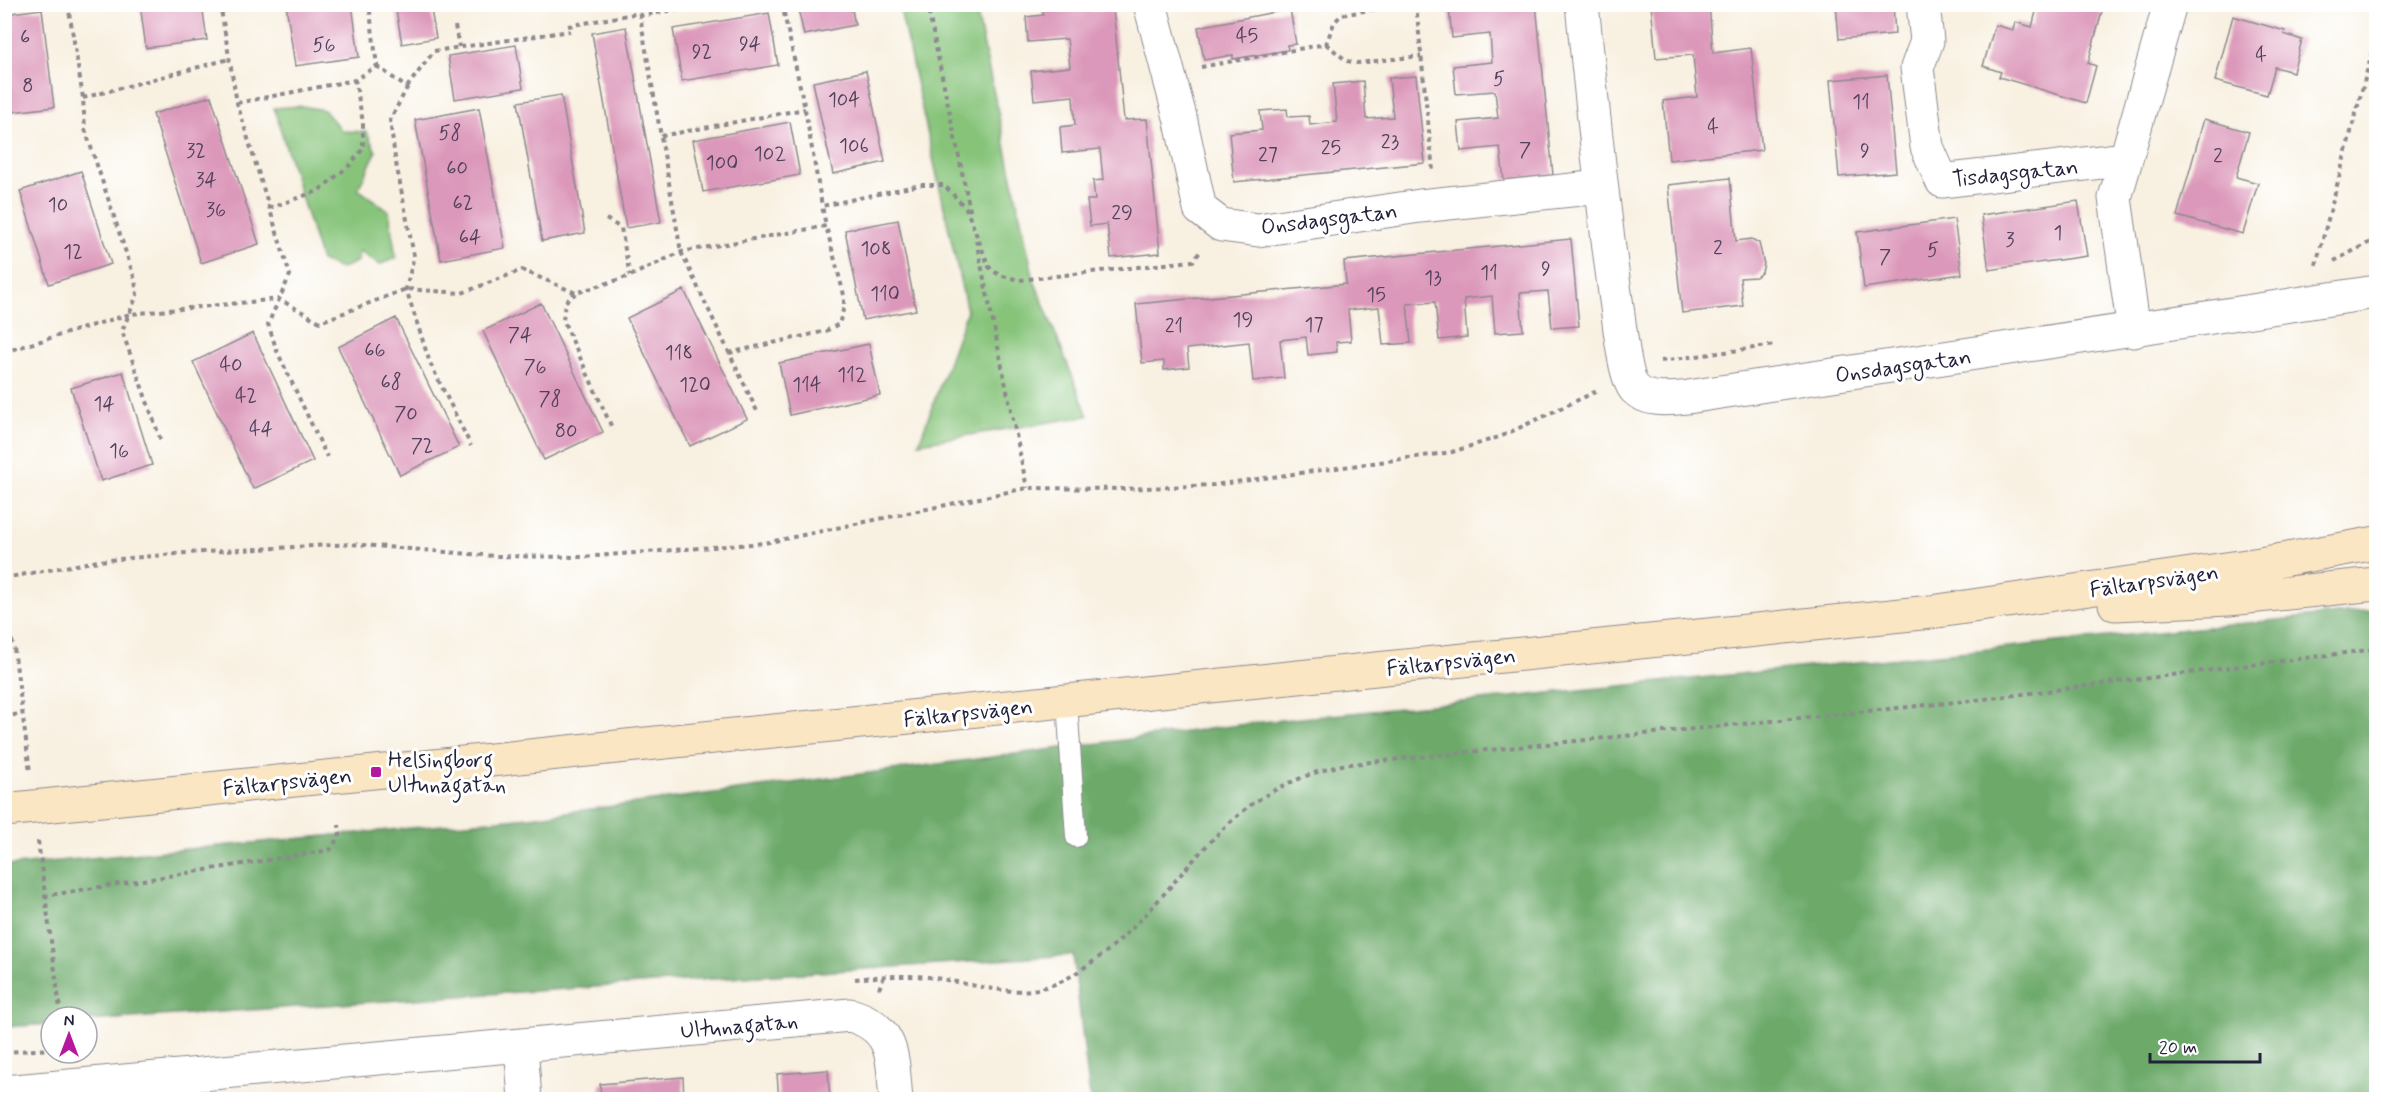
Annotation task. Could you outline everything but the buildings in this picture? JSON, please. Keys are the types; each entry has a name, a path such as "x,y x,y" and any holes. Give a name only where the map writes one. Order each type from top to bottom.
{"main road":[{"name":"Fältarpsvägen","path":"4,810 1931,612 2260,564 2376,543"},
{"name":"Fältarpsvägen","path":"1931,612 2229,599 2376,584"}],"street":[{"path":"1150,4 1200,209 1221,225"},
{"path":"1582,4 1600,187 1629,375"},
{"name":"Tisdagsgatan","path":"1923,4 1926,40 1917,68 1927,147 1942,181 2126,159"},
{"path":"2134,331 2115,198 2170,4"},
{"name":"Onsdagsgatan","path":"1221,225 1258,230 1437,205 1600,187"},
{"name":"Onsdagsgatan","path":"1629,375 1635,389 1649,397 1669,400 2134,331 2376,292"},
{"name":"Ultunagatan","path":"4,1092 151,1090 521,1045 850,1015 867,1020 886,1038 892,1053 896,1100"},
{"path":"521,1045 525,1100"}],"lane":[{"path":"1066,701 1076,837"}],"path":[{"path":"68,4 83,99 85,129 135,280 136,296 122,331 161,441"},
{"path":"220,4 237,103 291,275 268,324 277,351 327,457"},
{"path":"369,4 377,66 407,87"},
{"path":"638,4 681,252 757,411"},
{"path":"471,446 430,363 406,289 414,256 390,120 407,87 434,51 710,4"},
{"path":"729,353 826,332 839,324 844,307 844,295 826,226 805,109 782,4"},
{"path":"927,4 1027,488"},
{"path":"1326,44 1334,23 1341,15 1405,4"},
{"path":"1416,4 1437,205"},
{"path":"455,26 459,47"},
{"path":"2376,37 2315,270 2376,239"},
{"path":"1168,74 1326,44 1347,61 1357,63 1421,56"},
{"path":"83,99 229,59"},
{"path":"237,103 355,80 377,66"},
{"path":"269,208 318,191 349,166 363,148 363,122 355,80"},
{"path":"661,136 805,109"},
{"path":"822,206 920,185 944,185 966,208 989,267 999,275 1019,280 1193,261 1221,225"},
{"path":"606,219 621,228 630,276"},
{"path":"613,430 563,321 565,302 576,293 630,276 681,252 826,226"},
{"path":"4,352 130,314 279,298 320,322 406,289 462,293 522,270 576,293"},
{"path":"4,578 109,560 186,553 351,544 494,556 582,557 765,543 1027,488 1124,489 1214,484 1452,452 1503,436 1534,423 1653,362 1781,344"},
{"path":"4,614 14,648 30,772"},
{"path":"848,979 884,976 929,977 1001,990 1047,987 1066,980 1127,935 1215,837 1248,807 1303,777 1342,765 1976,700 2376,649"},
{"path":"4,717 24,713"},
{"path":"44,896 330,850 340,835 339,825"},
{"path":"37,835 59,1005"},
{"path":"4,1052 39,1050"}],"green space":[{"path":"899,5 975,5 1034,280 1088,416 919,443 967,311"},
{"path":"301,106 324,110 342,131 367,132 376,152 358,189 389,211 396,258 379,265 359,251 358,261 341,269 321,261 274,108"},
{"path":"2376,610 2376,1099 1090,1099 1073,955 99,1020 99,1005 39,1005 39,1025 5,1027 5,866 529,817 1262,722"}],"place":[{"name":"Helsingborg Ultunagatan","path":"376,772"}]}
